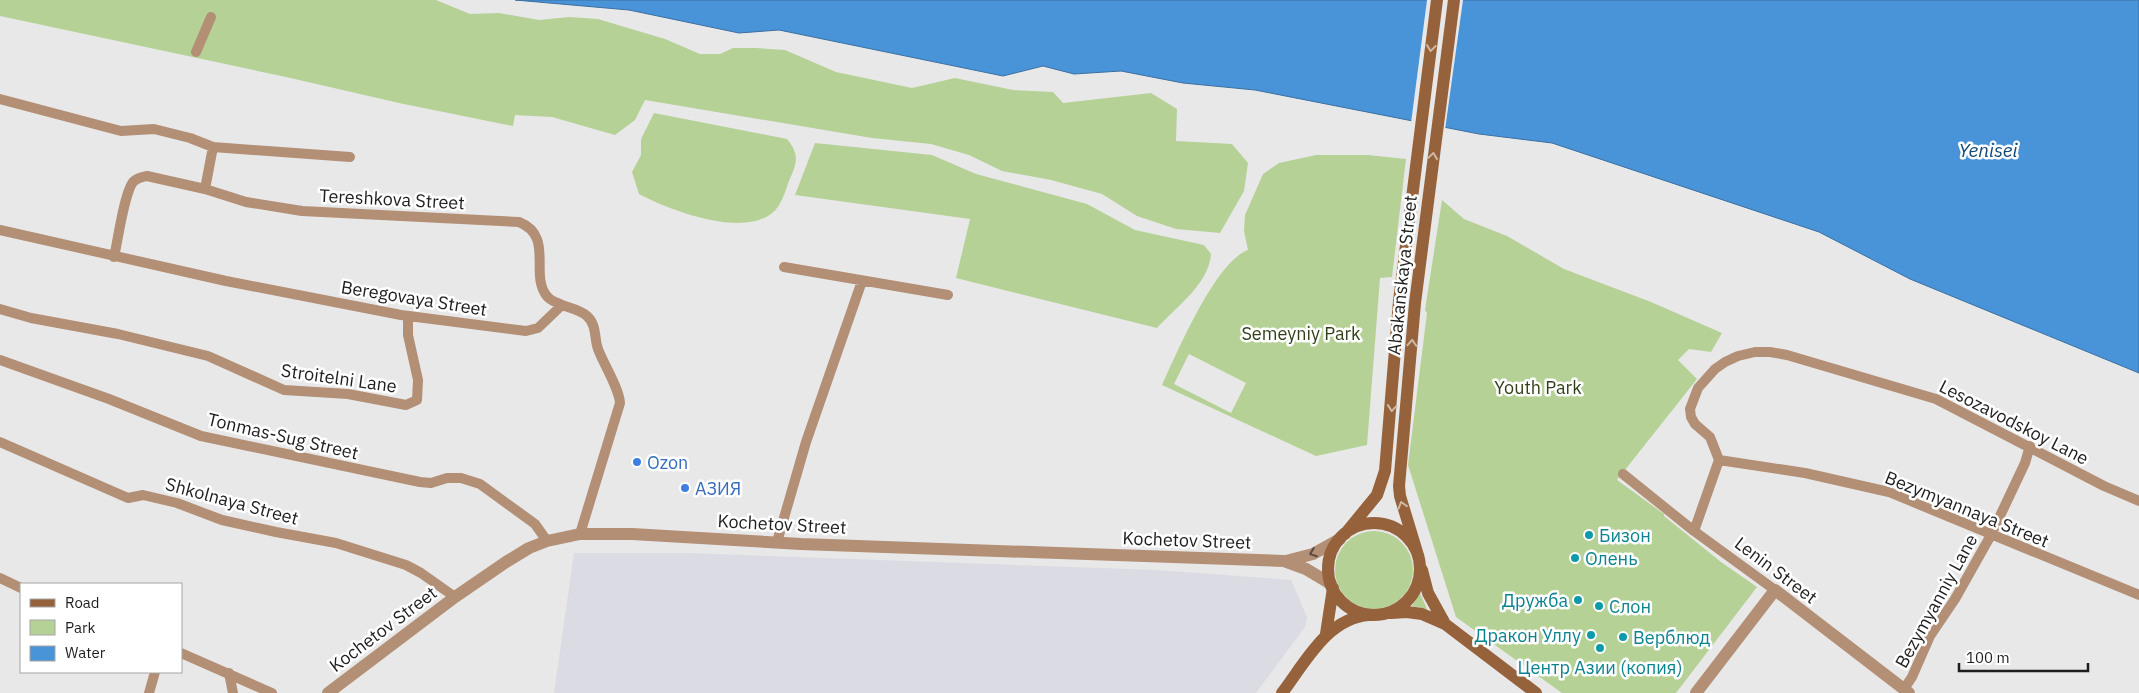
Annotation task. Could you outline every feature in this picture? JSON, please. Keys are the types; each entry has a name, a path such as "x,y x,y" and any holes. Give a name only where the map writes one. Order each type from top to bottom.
{"main road":[{"name":"Abakanskaya Street","path":"1343,536 1377,495 1385,471 1400,301 1437,0"},
{"name":"Abakanskaya Street","path":"1418,554 1400,496 1399,486 1415,303 1426,204 1454,0"},
{"path":"1418,554 1420,572 1413,594 1396,610 1379,615 1359,612 1351,608 1338,596 1332,586 1329,574 1330,558 1343,536 1365,524 1388,525 1408,538 1418,554 1428,593 1445,624"},
{"path":"1326,634 1332,586"},
{"path":"1282,693 1326,634 1350,619 1397,612 1429,616 1445,624 1536,693"}],"street":[{"path":"196,52 211,17"},
{"path":"0,99 121,131 154,130 190,138 213,147 350,157"},
{"path":"114,257 128,194 134,181 139,177 147,176 205,188 213,147"},
{"name":"Tereshkova Street","path":"205,188 246,202 302,211 519,222 528,225 534,232 539,252 542,288 546,296 562,305"},
{"name":"Beregovaya Street","path":"0,230 226,281 408,316 526,331 538,328 562,305"},
{"path":"784,267 948,296"},
{"path":"778,542 806,442 862,281"},
{"path":"562,305 587,316 592,322 596,345 605,368 619,394 620,403 580,534"},
{"name":"Stroitelni Lane","path":"0,309 31,318 118,334 208,356 284,390 348,394 406,405 417,400 419,388 408,335 408,316"},
{"name":"Lesozavodskoy Lane","path":"1719,460 1710,437 1692,421 1690,412 1698,388 1715,369 1738,356 1755,352 1787,355 1936,399 2104,486 2139,501"},
{"name":"Tonmas-Sug Street","path":"0,360 110,399 201,436 420,482 431,483 447,478 461,478 480,484 535,524 547,541"},
{"name":"Shkolnaya Street","path":"0,442 128,498 142,495 168,501 222,520 276,532 336,542 406,565 421,572 455,597"},
{"name":"Bezymyanniy Lane","path":"1906,691 1930,636 1955,599 1991,535 2025,463 2030,446"},
{"path":"1694,531 1719,460"},
{"name":"Bezymyannaya Street","path":"1719,460 1805,473 1889,492 2139,595"},
{"name":"Lenin Street","path":"1623,474 1694,531 1775,590 1906,691"},
{"name":"Kochetov Street","path":"328,693 455,597 506,562 529,548 547,541 580,534 624,533 778,542 1284,561 1313,554 1343,536"},
{"name":"Kochetov Street","path":"1284,561 1306,569 1332,586"},
{"path":"0,578 20,588"},
{"path":"1696,693 1775,590"},
{"path":"182,653 272,693"},
{"path":"148,693 155,673"},
{"path":"229,673 233,693"}],"shaded area":[{"path":"574,553 688,553 1157,570 1291,580 1307,617 1305,627 1256,693 554,693"}],"green space":[{"path":"0,0 436,0 470,14 499,13 539,20 569,17 598,19 665,39 700,54 720,54 733,48 785,50 836,72 912,88 955,78 1013,90 1053,92 1063,103 1151,93 1177,109 1176,141 1232,144 1248,163 1244,191 1220,233 1176,229 1137,216 1102,194 1051,180 1002,171 969,155 931,144 872,138 645,100 635,120 615,135 552,117 515,115 513,126 0,16"},
{"path":"654,113 787,139 794,150 796,159 784,194 774,211 758,220 742,223 724,222 686,213 639,194 632,172 641,155 641,139"},
{"path":"815,143 932,155 976,174 1087,204 1135,230 1204,245 1211,254 1209,265 1198,285 1157,328 956,278 970,219 795,195"},
{"name":"Semeyniy Park","path":"1316,155 1368,155 1406,159 1392,277 1380,278 1367,445 1316,456 1162,385 1187,331 1210,290 1235,258 1248,250 1244,231 1245,215 1263,174 1279,163","holes":["1189,354 1246,383 1231,413 1174,384"]},
{"name":"Youth Park","path":"1442,200 1464,219 1507,236 1564,269 1651,302 1722,333 1711,352 1689,349 1678,360 1697,379 1617,480 1664,514 1664,516 1721,562 1757,587 1676,693 1562,693 1456,617 1408,465 1427,313 1425,310"},
{"path":"1366,531 1382,531 1396,537 1407,548 1413,562 1413,578 1407,592 1396,603 1382,609 1366,609 1352,603 1341,592 1335,578 1335,562 1341,548 1352,537"},
{"path":"1420,593 1427,609 1412,606"}],"water":[{"name":"Yenisei","path":"515,0 2139,0 2139,373 1910,279 1819,232 1552,143 1479,134 1255,90 1183,83 1121,71 1074,74 1043,66 1003,76 779,30 739,33 629,10"}],"pier":[{"path":"1427,0 1463,0 1445,130 1411,123"}],"place":[{"name":"Ozon","path":"637,462"},
{"name":"АЗИЯ","path":"685,488"},
{"name":"Бизон","path":"1589,535"},
{"name":"Олень","path":"1575,558"},
{"name":"Дружба","path":"1578,600"},
{"name":"Слон","path":"1599,606"},
{"name":"Дракон Уллу","path":"1591,635"},
{"name":"Верблюд","path":"1623,637"},
{"name":"Центр Азии (копия)","path":"1600,648"}]}
